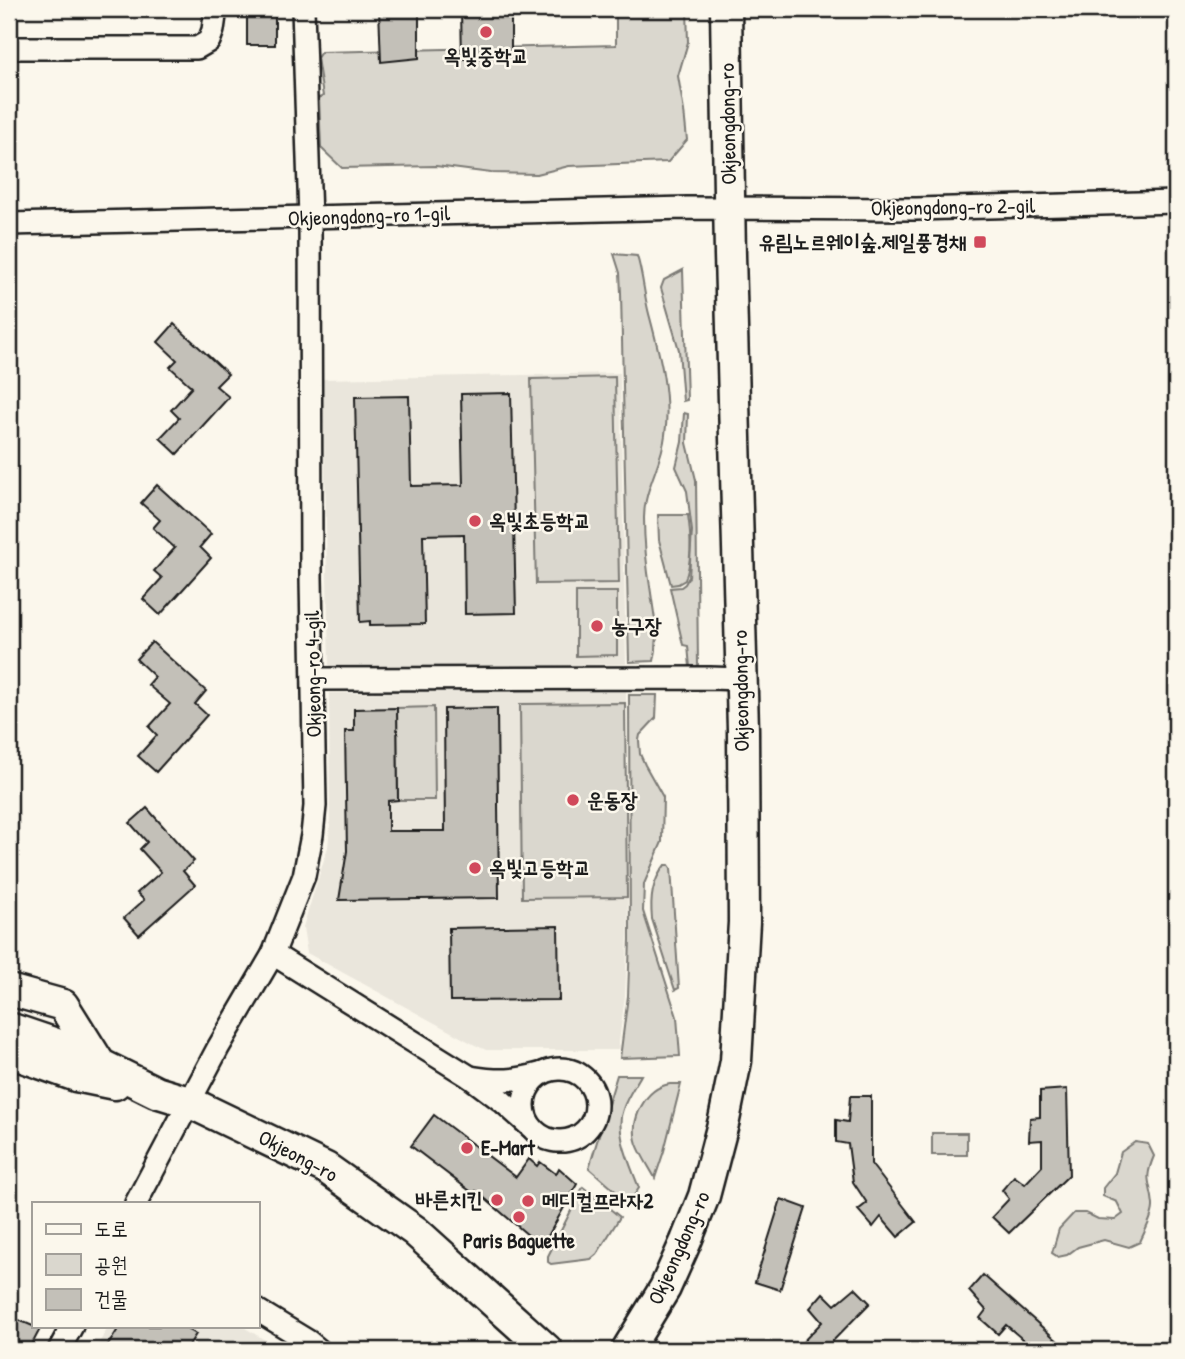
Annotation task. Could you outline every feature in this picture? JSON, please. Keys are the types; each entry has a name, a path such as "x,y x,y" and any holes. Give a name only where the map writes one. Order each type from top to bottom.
{"street":[{"path":"9,48 197,48 208,41 214,30 216,9"},
{"name":"Okjeong-ro 4-gil","path":"137,1202 272,954 304,876 313,835 315,806 310,218 303,9"},
{"name":"Okjeongdong-ro","path":"627,1350 665,1287 704,1196 736,1060 744,922 726,9"},
{"name":"Okjeongdong-ro 2-gil","path":"729,208 916,209 1176,202"},
{"name":"Okjeongdong-ro 1-gil","path":"9,223 729,208"},
{"path":"313,679 741,680"},
{"path":"272,954 470,1077 544,1138 566,1141 580,1136 595,1116 595,1095 588,1083 578,1074 552,1070 506,1081 470,1077"},
{"path":"9,990 63,1005 101,1064"},
{"name":"Okjeong-ro","path":"9,1028 65,1047 156,1091 189,1102 326,1168 415,1231 547,1350"},
{"path":"9,1052 76,1076 156,1091"},
{"path":"534,1130 524,1109 524,1100 529,1086 552,1070"},
{"path":"259,1311 319,1350"},
{"path":"59,1350 71,1328"}],"shaded area":[{"name":"옥빛초등학교","path":"620,373 626,664 329,670 323,379"},
{"name":"옥빛고등학교","path":"626,689 628,935 625,996 618,1050 486,1050 307,953 303,927 328,847 330,826 329,693"},
{"path":"108,1328 245,1328 281,1350 95,1350"}],"green space":[{"path":"616,9 687,9 688,42 678,76 687,140 668,162 569,166 537,174 491,173 436,166 342,168 321,148 319,98 323,96 317,58 321,52 616,45"},
{"path":"614,254 637,256 665,389 665,435 647,496 644,518 655,619 654,661 629,662 621,293 620,273"},
{"path":"683,270 687,400 683,401 679,350 661,288 664,280"},
{"path":"615,377 619,583 536,584 531,379"},
{"path":"684,413 688,414 687,443 696,480 698,666 690,667 688,646 683,645 670,588 681,587 689,577 692,531 687,491 676,467 682,442"},
{"path":"658,515 688,515 689,565 685,580 678,584 671,585 659,540"},
{"name":"농구장","path":"576,592 617,592 617,655 576,656"},
{"path":"629,695 657,695 656,718 640,735 639,740 640,754 663,797 662,842 644,884 643,911 677,1017 680,1056 620,1058 628,996 630,939"},
{"name":"운동장","path":"625,703 627,897 522,898 520,704"},
{"path":"434,707 435,800 398,800 397,708"},
{"path":"665,865 671,868 679,988 675,990 652,919 653,890"},
{"path":"617,1075 641,1075 627,1100 621,1118 622,1138 639,1188 629,1203 589,1168"},
{"path":"670,1084 681,1084 655,1178 637,1144 635,1125 646,1098"},
{"path":"932,1133 967,1133 967,1155 932,1155"},
{"path":"1135,1142 1148,1144 1154,1156 1148,1177 1153,1209 1140,1242 1129,1247 1104,1240 1078,1247 1067,1255 1058,1257 1052,1253 1059,1229 1074,1213 1115,1220 1123,1214 1117,1202 1103,1196 1103,1188 1115,1173 1121,1152"},
{"path":"583,1187 620,1217 591,1259 551,1264 548,1262 548,1256"}],"building":[{"name":"옥빛중학교","path":"379,9 419,9 419,58 381,62"},
{"name":"옥빛중학교","path":"461,9 511,9 511,56 462,59"},
{"path":"247,14 275,14 275,45 247,45"},
{"path":"174,324 228,374 216,386 229,397 177,454 160,438 179,418 171,410 192,387 170,367 177,360 158,342"},
{"name":"옥빛초등학교","path":"511,393 516,613 465,614 464,534 423,535 425,624 370,625 370,621 360,622 355,397 409,396 411,486 463,485 461,394"},
{"path":"157,485 211,534 200,547 211,558 160,615 143,599 162,578 154,571 175,548 153,528 160,520 141,503"},
{"path":"152,642 206,691 195,704 207,715 156,772 138,756 157,735 149,727 170,704 148,685 155,677 136,659"},
{"path":"397,708 398,800 388,801 388,831 445,831 444,709 497,708 499,898 339,900 347,851 345,731 354,731 354,709"},
{"path":"147,808 194,861 183,871 195,885 139,935 124,918 144,900 137,893 161,872 140,849 147,842 130,823"},
{"path":"558,926 559,1000 450,1001 449,928"},
{"path":"1067,1089 1069,1175 1009,1233 992,1217 1009,1199 1002,1190 1014,1176 1025,1184 1042,1166 1042,1140 1029,1141 1030,1118 1040,1117 1040,1091"},
{"path":"850,1096 871,1096 871,1164 916,1222 898,1237 881,1217 873,1227 858,1210 867,1203 853,1182 848,1144 836,1142 836,1120 848,1122"},
{"path":"434,1115 516,1177 529,1159 537,1166 540,1162 556,1174 559,1168 577,1184 542,1247 476,1191 474,1194 411,1146"},
{"path":"781,1199 806,1208 780,1290 755,1282"},
{"path":"983,1275 1068,1350 1021,1350 1027,1343 1006,1325 998,1334 980,1318 986,1310 969,1291"},
{"path":"855,1288 870,1303 824,1350 795,1350 822,1322 810,1308 823,1293 835,1305"},
{"path":"14,1318 32,1328 40,1329 29,1350 9,1350 9,1328"},
{"path":"119,1328 186,1328 196,1334 186,1350 105,1350"}],"place":[{"name":"옥빛중학교","path":"486,32"},
{"name":"유림노르웨이숲.제일풍경채","path":"980,242"},
{"name":"옥빛초등학교","path":"475,521"},
{"name":"농구장","path":"597,626"},
{"name":"운동장","path":"573,800"},
{"name":"옥빛고등학교","path":"475,868"},
{"name":"E-Mart","path":"467,1148"},
{"name":"바른치킨","path":"497,1200"},
{"name":"메디컬프라자2","path":"528,1201"},
{"name":"Paris Baguette","path":"519,1217"}]}
